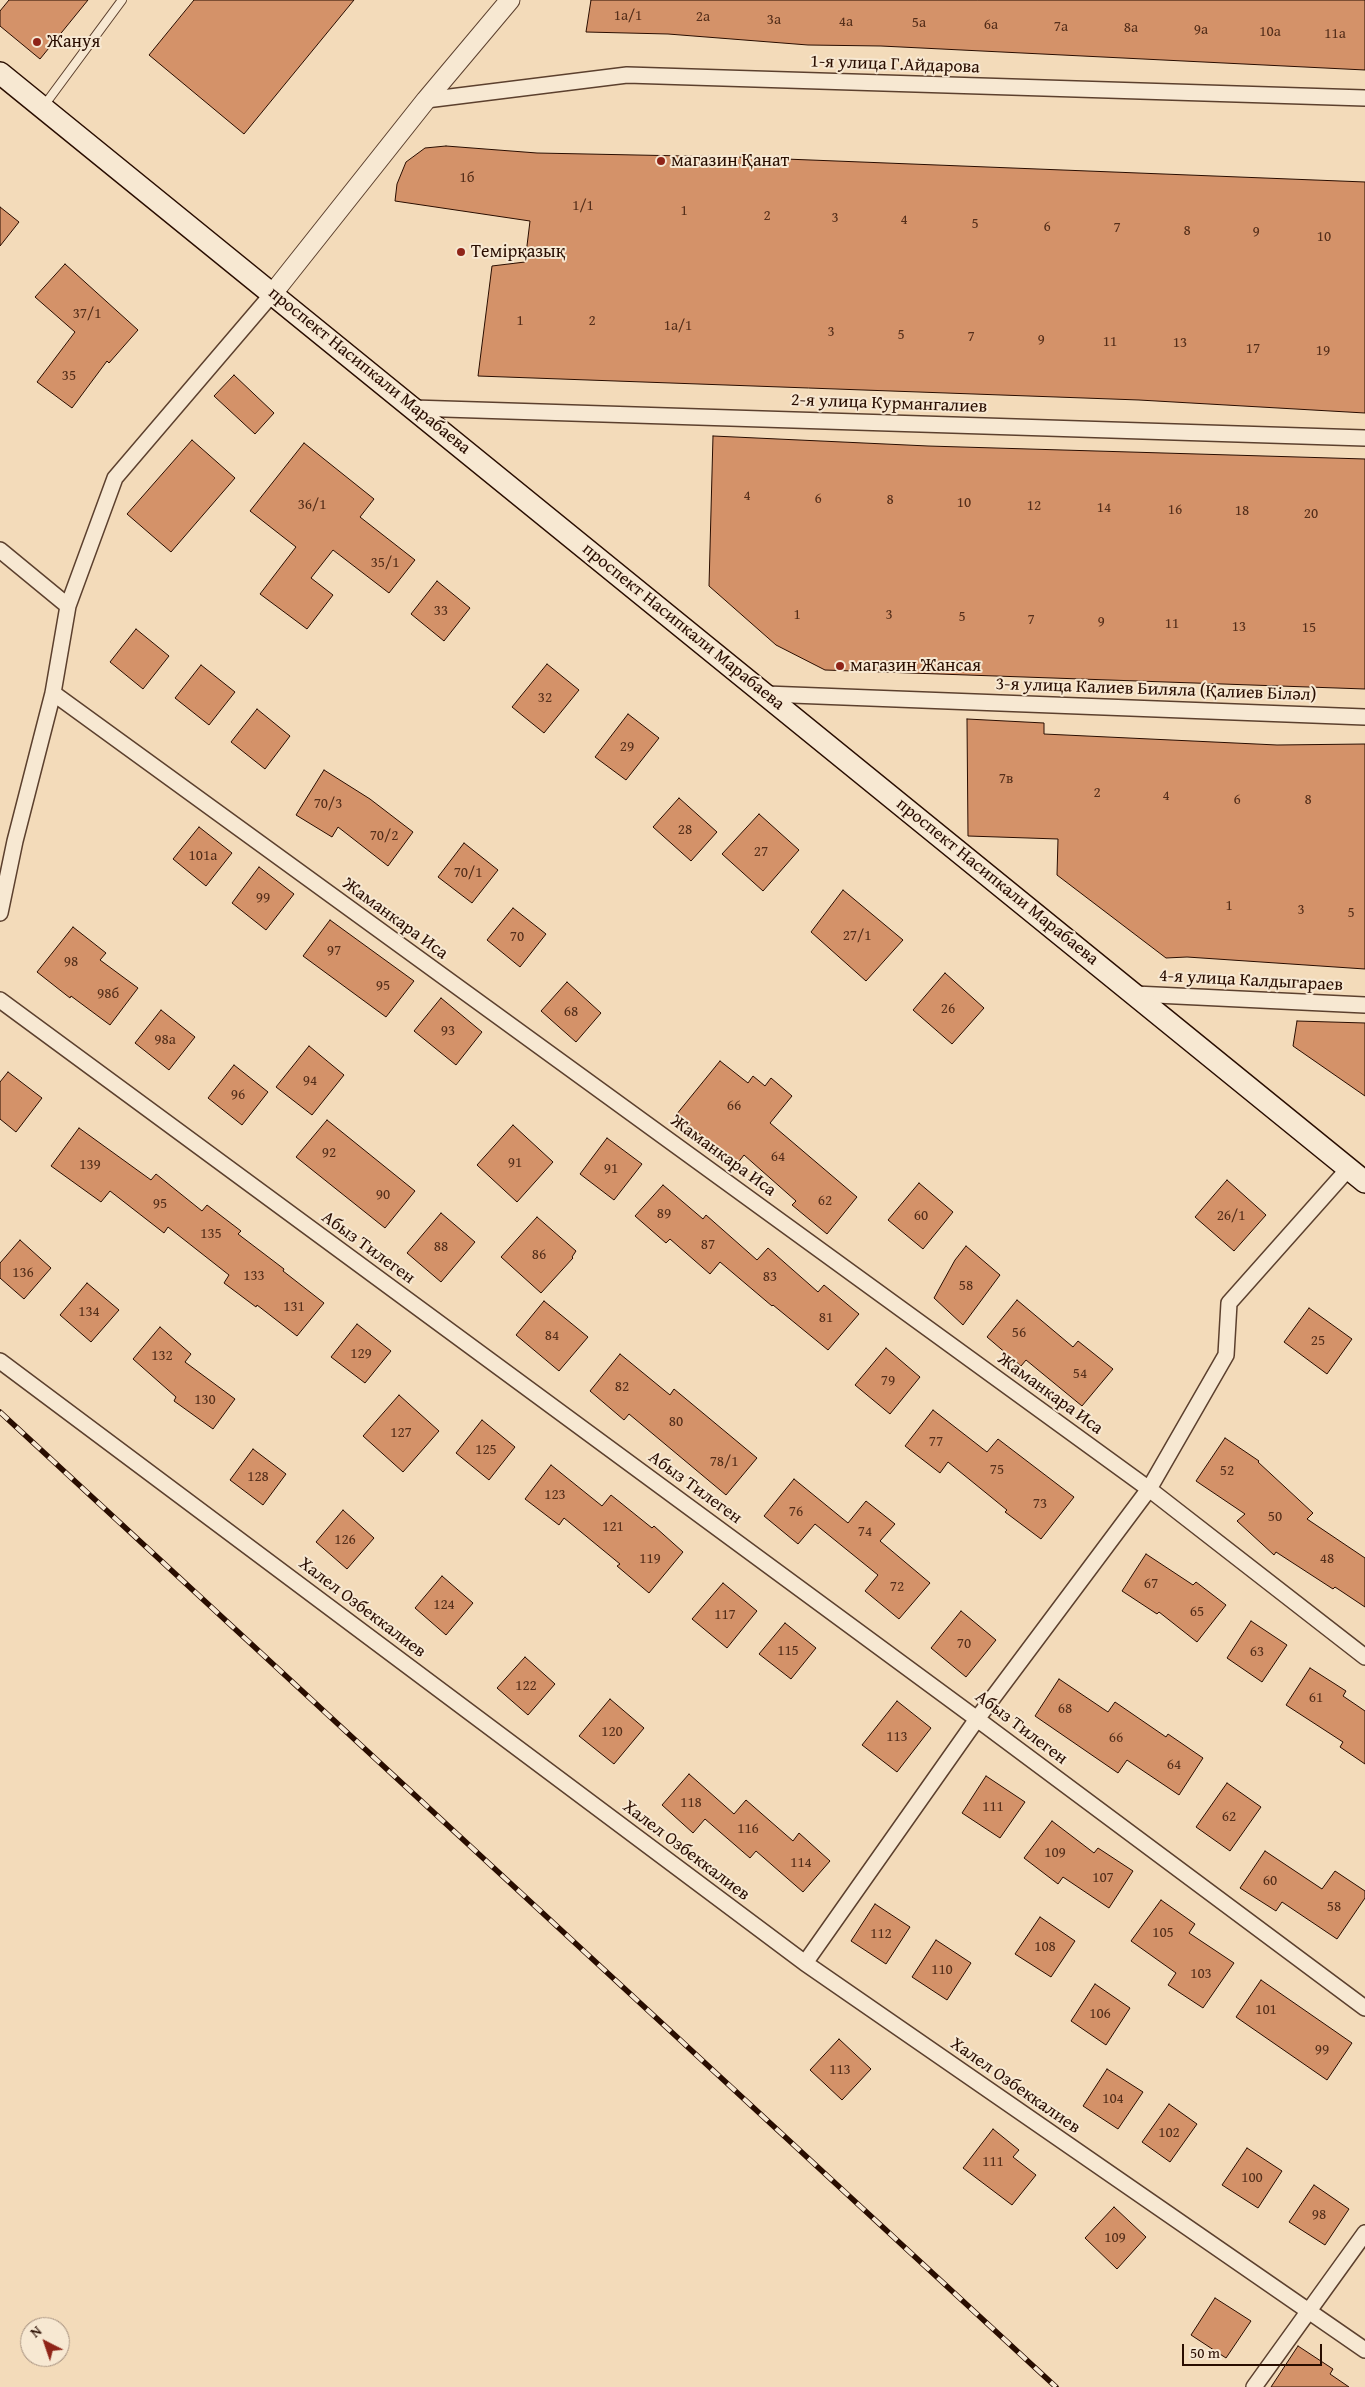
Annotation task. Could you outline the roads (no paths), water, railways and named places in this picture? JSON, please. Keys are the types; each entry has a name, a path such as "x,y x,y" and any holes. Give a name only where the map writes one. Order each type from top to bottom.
{"main road":[{"name":"проспект Насипкали Марабаева","path":"0,73 1365,1182"}],"street":[{"path":"0,913 15,840 53,693 68,606 115,478 273,293 426,100 510,0"},
{"name":"1-я улица Г.Айдарова","path":"426,100 627,75 1365,98"},
{"name":"2-я улица Курмангалиев","path":"413,408 1365,438"},
{"path":"0,550 68,606"},
{"name":"Жаманкара Иса","path":"53,693 1149,1489 1365,1657"},
{"name":"3-я улица Калиев Биляла (Қалиев Біләл)","path":"766,694 1365,717"},
{"name":"4-я улица Калдыгараев","path":"1135,994 1365,1005"},
{"name":"Абыз Тилеген","path":"0,1000 977,1719 1365,2008"},
{"path":"805,1963 977,1719 1149,1489 1226,1355 1229,1303 1348,1168"},
{"name":"Халел Озбеккалиев","path":"0,1361 805,1963 1365,2350"},
{"path":"1254,2387 1365,2233"}],"lane":[{"path":"42,107 122,0"}],"railway":[{"path":"0,1412 1056,2387"}],"place":[{"name":"Жануя","path":"37,42"},
{"name":"магазин Қанат","path":"661,161"},
{"name":"Темірқазық","path":"461,252"},
{"name":"магазин Жансая","path":"840,666"}]}
